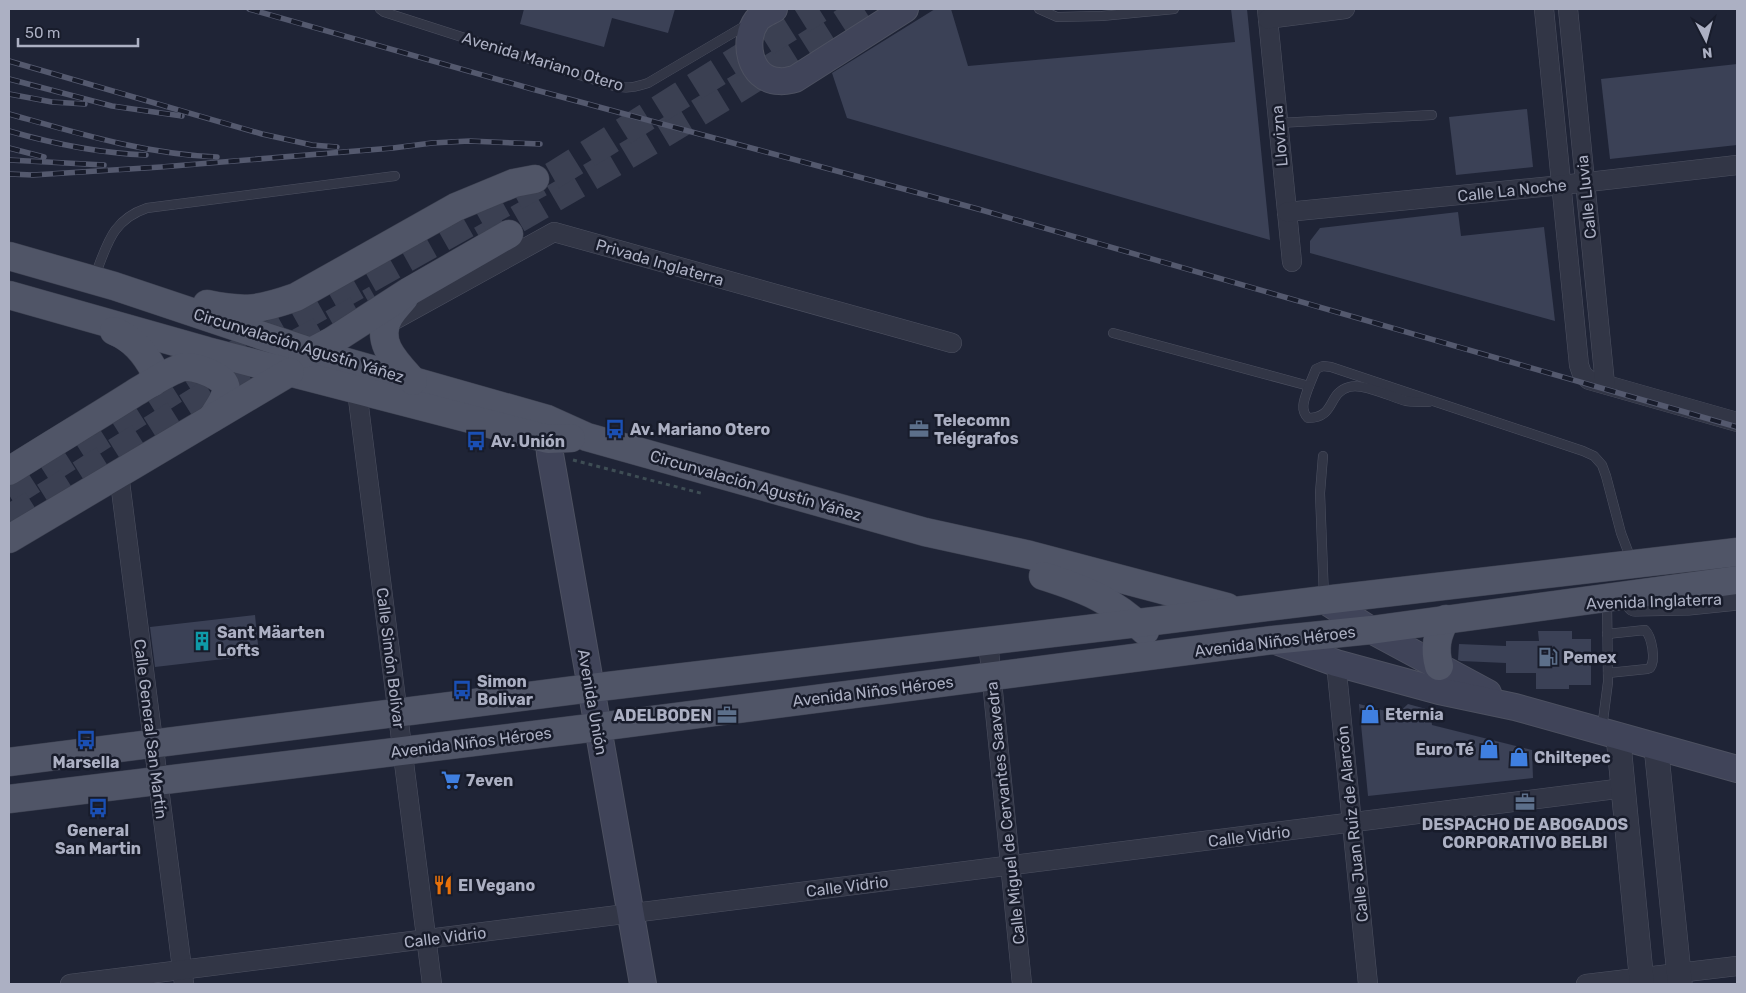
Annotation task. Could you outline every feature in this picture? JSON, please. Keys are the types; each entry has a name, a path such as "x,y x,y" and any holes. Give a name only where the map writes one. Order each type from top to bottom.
{"main road":[{"path":"766,13 750,36 751,58 759,72 765,77 780,81 795,79 906,9"},
{"path":"103,284 234,309 254,309 275,304 296,297 456,207 514,183 535,178"},
{"path":"177,342 214,341 265,354 290,355 312,352 408,292 509,234"},
{"name":"Circunvalación Agustín Yáñez","path":"9,256 103,284 312,352 413,381 548,429"},
{"path":"408,292 389,317 386,325 385,342 389,353 413,381"},
{"name":"Circunvalación Agustín Yáñez","path":"9,294 357,391 587,437 925,532 1030,555 1241,610"},
{"path":"69,311 132,341 140,348 154,370 152,383"},
{"path":"9,471 152,383 185,367 214,375 222,379 226,385 227,391 212,418"},
{"path":"9,539 290,372"},
{"name":"Avenida Unión","path":"548,429 643,984"},
{"name":"Circunvalación Agustín Yáñez","path":"925,532 1092,593 1138,623 1170,653"},
{"path":"9,762 591,688 1737,552"},
{"name":"Avenida Niños Héroes","path":"9,799 598,727 1571,603 1607,602 1737,580"},
{"path":"1324,600 1371,630 1515,707"},
{"path":"1439,666 1436,655 1436,642 1446,619"},
{"path":"1273,640 1336,663 1439,691 1515,707 1737,769"}],"street":[{"path":"1268,14 1344,9"},
{"name":"Calle Lluvia","path":"1544,9 1579,365 1582,374 1589,380 1605,384 1568,9"},
{"name":"Llovizna","path":"1268,14 1292,262"},
{"name":"Calle La Noche","path":"1286,212 1585,183 1737,165"},
{"name":"Privada Inglaterra","path":"386,325 554,232 952,343"},
{"path":"1605,384 1737,422"},
{"name":"Calle Simón Bolívar","path":"357,391 432,984"},
{"name":"Calle General San Martín","path":"119,474 183,977"},
{"name":"Avenida Inglaterra","path":"1607,602 1688,603 1737,598"},
{"name":"Calle Miguel de Cervantes Saavedra","path":"988,641 1022,984"},
{"name":"Calle Juan Ruiz de Alarcón","path":"1336,663 1368,984"},
{"path":"1610,733 1624,788 1642,981"},
{"path":"1656,746 1679,979"},
{"name":"Calle Vidrio","path":"70,984 183,977 426,939 1624,788"},
{"path":"1586,984 1679,979 1737,966"}],"lane":[{"path":"1039,9 1056,16 1102,16 1174,9"},
{"name":"Avenida Mariano Otero","path":"382,10 625,88 648,83 766,13"},
{"path":"1278,122 1432,115"},
{"path":"103,284 105,248 114,231 133,213 147,208 395,176"},
{"path":"1113,333 1309,386"},
{"path":"1437,401 1406,401 1360,387 1350,387 1340,391 1324,415 1308,418 1303,413 1309,386 1316,369 1323,366 1437,401 1583,450 1594,456 1602,465 1621,533 1633,565"},
{"path":"1324,456 1320,492 1324,600"},
{"path":"1607,602 1607,691 1610,733"},
{"path":"1607,634 1645,630 1649,636 1653,661 1650,668 1647,669 1608,673"}],"building":[{"path":"524,9 675,9 668,33 612,18 604,47 520,24"},
{"path":"935,9 951,9 968,66 1235,42 1231,9 1247,9 1270,240 847,118 832,73"},
{"path":"1737,64 1737,145 1610,159 1601,79"},
{"path":"1527,109 1533,167 1456,175 1449,117"},
{"path":"1458,212 1461,236 1544,227 1555,321 1310,253 1310,241 1320,228"},
{"name":"Sant Mäarten Lofts","path":"255,615 259,655 155,667 150,627"},
{"name":"Pemex","path":"1538,631 1572,631 1572,639 1591,639 1591,685 1569,685 1569,689 1536,689 1536,673 1506,673 1506,663 1458,660 1459,644 1506,646 1506,641 1539,641"},
{"path":"1359,704 1397,714 1408,704 1430,710 1432,725 1532,750 1533,778 1368,796"}],"tunnel":[{"path":"9,495 193,378 554,175 819,9"},
{"path":"481,240 674,127 864,9"},
{"path":"9,519 214,390 376,299"}],"railway":[{"path":"249,9 532,89 978,209 1737,427"},
{"path":"9,61 262,134 312,145 337,147"},
{"path":"9,79 112,106 182,116"},
{"path":"9,94 52,102 85,104"},
{"path":"9,114 112,142 164,152 217,157"},
{"path":"9,131 76,147 146,155"},
{"path":"9,174 33,175 161,167 393,148 432,143 469,141 540,144"},
{"path":"9,148 44,157"},
{"path":"9,160 104,165"}],"place":[{"name":"Av. Mariano Otero","path":"615,429"},
{"name":"Telecomn Telégrafos","path":"919,429"},
{"name":"Av. Unión","path":"476,441"},
{"name":"Sant Mäarten Lofts","path":"202,641"},
{"name":"Pemex","path":"1548,657"},
{"name":"Simon Bolivar","path":"462,690"},
{"name":"Eternia","path":"1370,714"},
{"name":"ADELBODEN","path":"727,715"},
{"name":"Marsella","path":"86,740"},
{"name":"Euro Té","path":"1489,749"},
{"name":"Chiltepec","path":"1519,757"},
{"name":"7even","path":"451,780"},
{"name":"DESPACHO DE ABOGADOS CORPORATIVO BELBI","path":"1525,802"},
{"name":"General San Martin","path":"98,808"},
{"name":"El Vegano","path":"443,885"}]}
